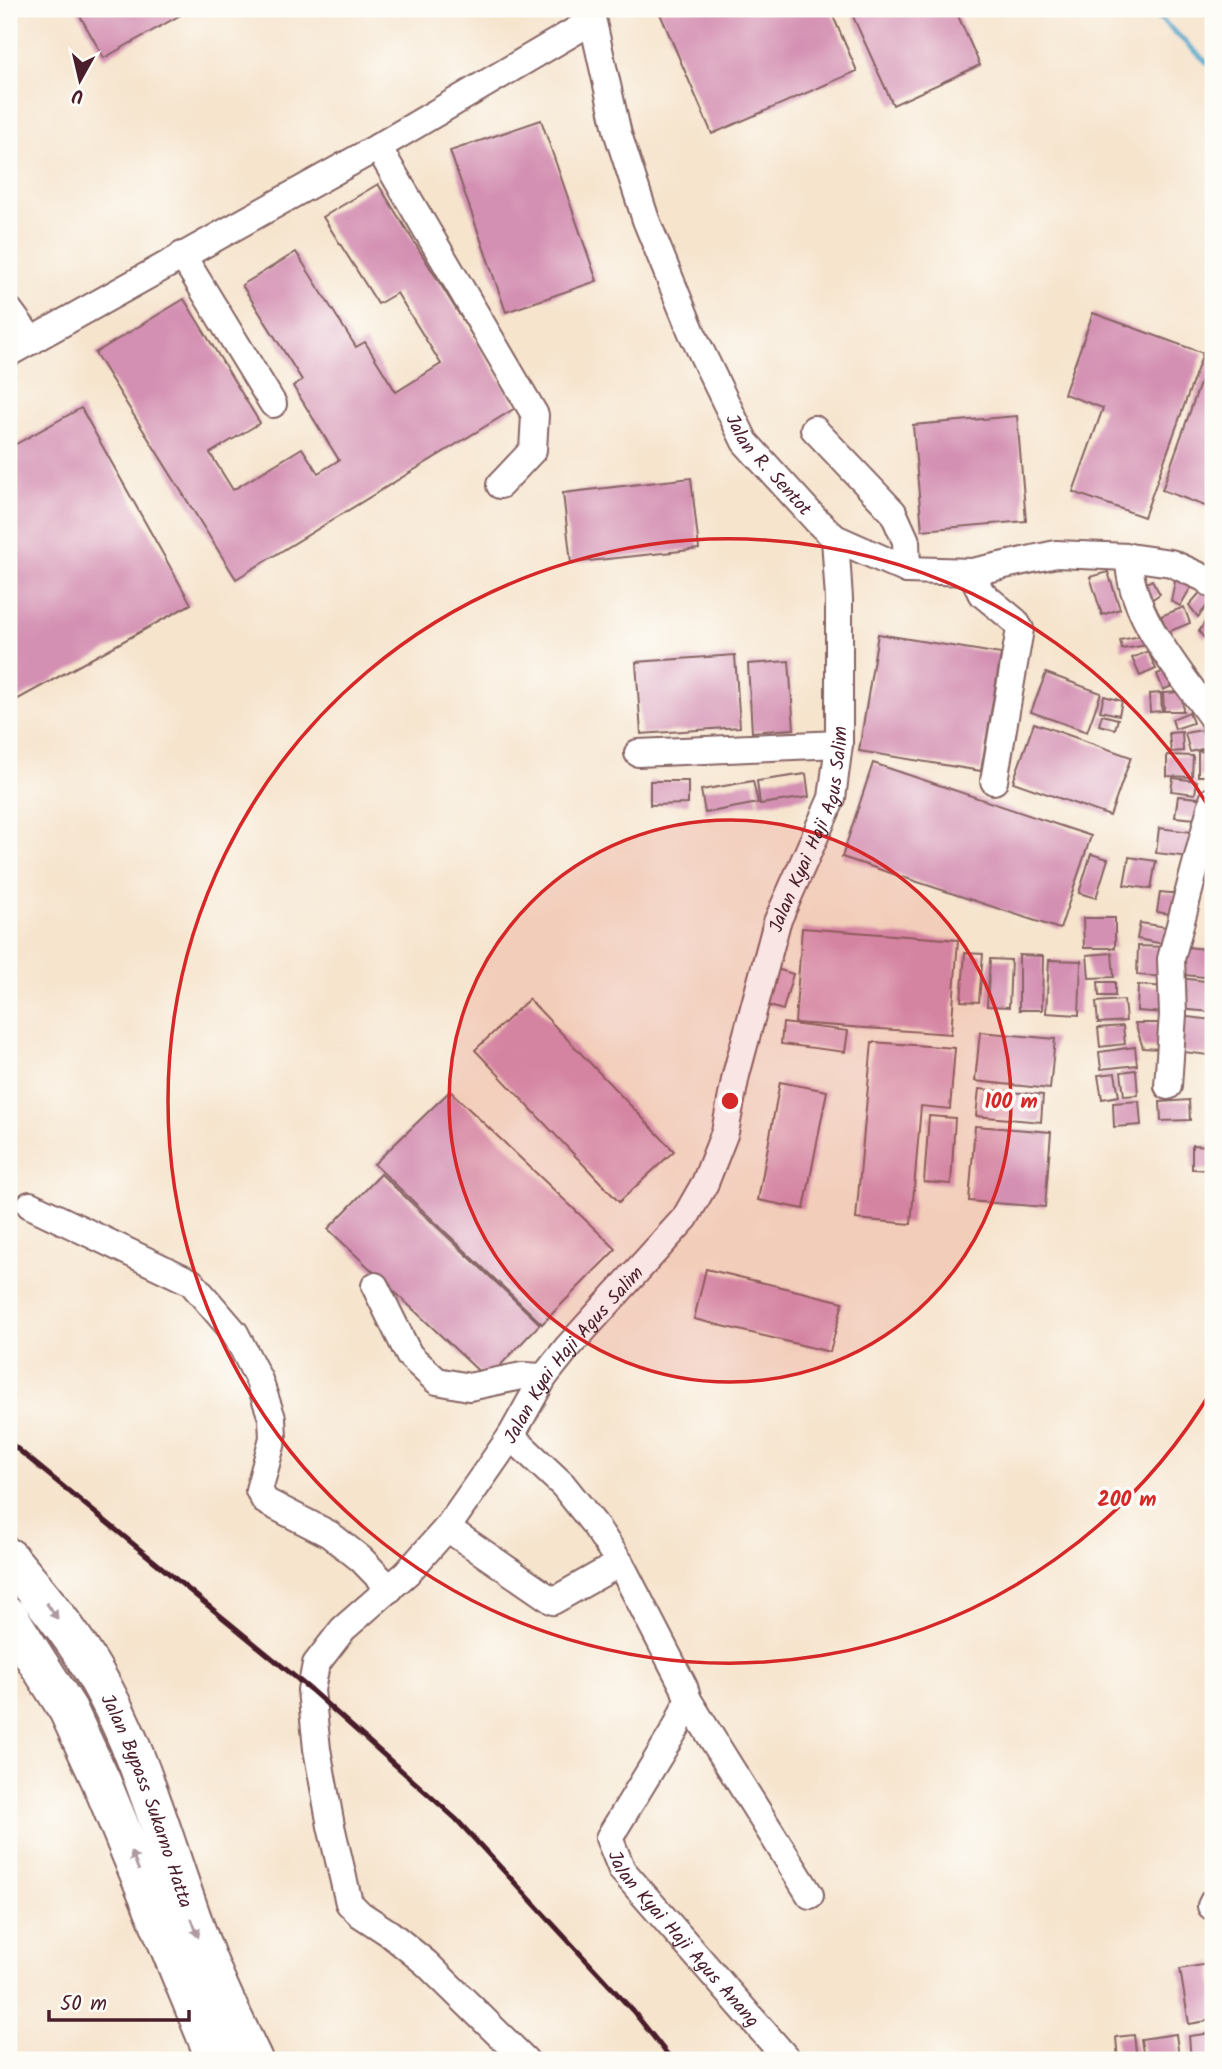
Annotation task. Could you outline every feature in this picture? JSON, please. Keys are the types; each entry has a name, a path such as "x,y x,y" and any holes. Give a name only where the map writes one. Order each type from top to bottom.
{"highway":[{"name":"Jalan Bypass Sukarno Hatta","path":"9,1558 72,1638 106,1695 134,1754 204,1952 253,2060"},
{"name":"Jalan Bypass Sukarno Hatta","path":"9,1617 74,1721 102,1782 210,2057"}],"street":[{"path":"9,310 20,347 378,147 591,15"},
{"name":"Jalan R. Sentot","path":"591,15 618,134 646,220 692,333 745,442 835,538 907,570 972,572 1056,554 1129,557 1171,563 1213,585"},
{"path":"378,147 535,415 533,450 500,485"},
{"path":"181,255 273,404"},
{"path":"814,429 892,512 906,541 907,570"},
{"name":"Jalan Kyai Haji Agus Salim","path":"525,2060 426,1963 349,1903 319,1762 311,1690 316,1664 343,1629 407,1573 447,1528 511,1436 544,1377 685,1218 705,1183 725,1132 736,1075 777,922 832,798 839,744 839,598 835,538"},
{"path":"1129,557 1129,573 1153,632 1213,719"},
{"path":"972,572 981,593 1015,621 1020,629 994,781"},
{"path":"638,753 839,744"},
{"path":"1168,1086 1173,1014 1171,959 1213,800"},
{"path":"30,1205 191,1282 235,1333 259,1380 268,1406 273,1437 260,1494 265,1501 329,1534 361,1559 390,1589"},
{"path":"375,1286 409,1355 438,1381 469,1387 522,1376 544,1377"},
{"path":"511,1436 563,1485 620,1563 688,1700 810,1895"},
{"path":"447,1528 553,1601 620,1563"},
{"name":"Jalan Kyai Haji Agus Anang","path":"688,1700 676,1728 609,1838 622,1870 788,2060"}],"building":[{"path":"76,9 191,9 104,58"},
{"path":"658,9 830,9 857,71 712,134"},
{"path":"955,9 980,65 893,105 850,10"},
{"path":"541,120 597,281 506,312 450,151"},
{"path":"378,184 517,407 236,579 95,353 184,299 260,423 210,453 233,490 302,448 318,473 339,460 293,386 302,380 242,285 296,252 356,347 365,342 396,392 441,364 397,293 378,304 323,217"},
{"path":"1093,313 1203,353 1144,517 1073,492 1103,408 1064,394"},
{"path":"1213,347 1213,509 1162,490"},
{"path":"81,408 191,604 9,704 9,448"},
{"path":"1017,416 1026,521 922,530 913,425"},
{"path":"691,478 699,549 571,563 563,493"},
{"path":"1108,572 1120,609 1102,615 1090,577"},
{"path":"1177,572 1194,582 1180,606 1171,601"},
{"path":"1152,580 1160,594 1148,602 1139,587"},
{"path":"1205,587 1213,594 1213,598 1198,617 1189,605"},
{"path":"1184,607 1190,623 1168,632 1161,616"},
{"path":"1213,611 1213,625 1204,638 1199,631"},
{"path":"878,634 1001,654 981,771 859,751"},
{"path":"1146,635 1148,645 1122,649 1120,640"},
{"path":"1148,651 1156,669 1140,676 1132,658"},
{"path":"735,655 740,727 641,734 636,662"},
{"path":"789,661 794,729 752,732 748,664"},
{"path":"1176,667 1182,682 1163,690 1157,674"},
{"path":"1046,673 1101,693 1087,732 1031,712"},
{"path":"1182,692 1183,711 1164,711 1163,693"},
{"path":"1161,693 1162,711 1150,712 1149,694"},
{"path":"1104,696 1122,701 1119,715 1100,711"},
{"path":"1189,712 1193,723 1175,729 1172,719"},
{"path":"1102,715 1118,719 1115,729 1099,725"},
{"path":"1034,723 1131,757 1110,816 1013,782"},
{"path":"1202,730 1206,748 1190,752 1185,733"},
{"path":"1182,732 1183,751 1171,752 1169,733"},
{"path":"1198,751 1213,752 1213,776 1198,776"},
{"path":"1167,755 1193,756 1192,777 1167,776"},
{"path":"873,763 1091,836 1060,929 842,857"},
{"path":"806,774 809,797 760,804 757,781"},
{"path":"1173,778 1197,781 1195,794 1171,791"},
{"path":"650,781 688,781 688,804 650,805"},
{"path":"753,781 758,803 705,813 701,790"},
{"path":"1178,796 1208,799 1206,820 1175,817"},
{"path":"1159,828 1192,832 1189,857 1156,853"},
{"path":"1091,854 1108,859 1096,898 1079,893"},
{"path":"1129,857 1156,861 1151,889 1124,885"},
{"path":"1160,892 1180,894 1177,915 1157,912"},
{"path":"1083,918 1115,918 1115,948 1084,948"},
{"path":"1140,923 1167,927 1164,944 1137,939"},
{"path":"802,928 958,940 951,1034 795,1023"},
{"path":"1138,946 1167,947 1165,977 1137,975"},
{"path":"1178,946 1213,950 1213,978 1176,974"},
{"path":"965,953 983,954 979,1002 961,1001"},
{"path":"1112,953 1114,977 1089,978 1087,955"},
{"path":"1019,955 1043,956 1042,1010 1019,1010"},
{"path":"990,959 1011,960 1009,1007 987,1006"},
{"path":"1049,960 1081,961 1079,1015 1046,1013"},
{"path":"773,968 793,974 783,1010 763,1004"},
{"path":"1180,978 1213,982 1213,1012 1177,1009"},
{"path":"1098,982 1115,982 1115,996 1099,996"},
{"path":"1138,985 1167,987 1166,1013 1137,1011"},
{"path":"529,999 674,1151 619,1202 475,1050"},
{"path":"1124,1000 1126,1021 1098,1023 1096,1002"},
{"path":"1179,1016 1213,1020 1208,1055 1175,1051"},
{"path":"783,1023 848,1031 845,1052 781,1044"},
{"path":"1135,1023 1163,1023 1162,1049 1143,1048"},
{"path":"1123,1026 1125,1044 1100,1047 1098,1028"},
{"path":"980,1032 1055,1039 1050,1089 975,1081"},
{"path":"872,1042 955,1048 950,1109 921,1106 911,1224 856,1219"},
{"path":"1135,1047 1137,1065 1101,1069 1099,1052"},
{"path":"1136,1070 1138,1095 1124,1096 1121,1072"},
{"path":"1115,1073 1119,1096 1102,1099 1098,1075"},
{"path":"780,1082 827,1091 804,1209 758,1200"},
{"path":"979,1089 1043,1095 1041,1122 976,1116"},
{"path":"450,1091 616,1249 542,1324 374,1164"},
{"path":"1189,1100 1190,1120 1161,1121 1160,1102"},
{"path":"1139,1101 1141,1125 1114,1127 1113,1103"},
{"path":"929,1116 955,1118 951,1184 924,1182"},
{"path":"975,1126 1051,1132 1045,1207 969,1201"},
{"path":"1192,1145 1213,1146 1213,1170 1192,1169"},
{"path":"381,1174 540,1324 487,1379 328,1229"},
{"path":"706,1269 843,1302 830,1352 694,1319"},
{"path":"1213,1963 1213,2020 1189,2024 1180,1969"},
{"path":"1213,2033 1213,2060 1191,2060 1189,2036"},
{"path":"1176,2034 1179,2057 1144,2060 1141,2039"},
{"path":"1134,2035 1137,2060 1118,2060 1116,2037"}],"waterway":[{"path":"1150,9 1213,68"}],"railway":[{"path":"9,1442 311,1690 456,1819 633,2011 672,2060"}]}
